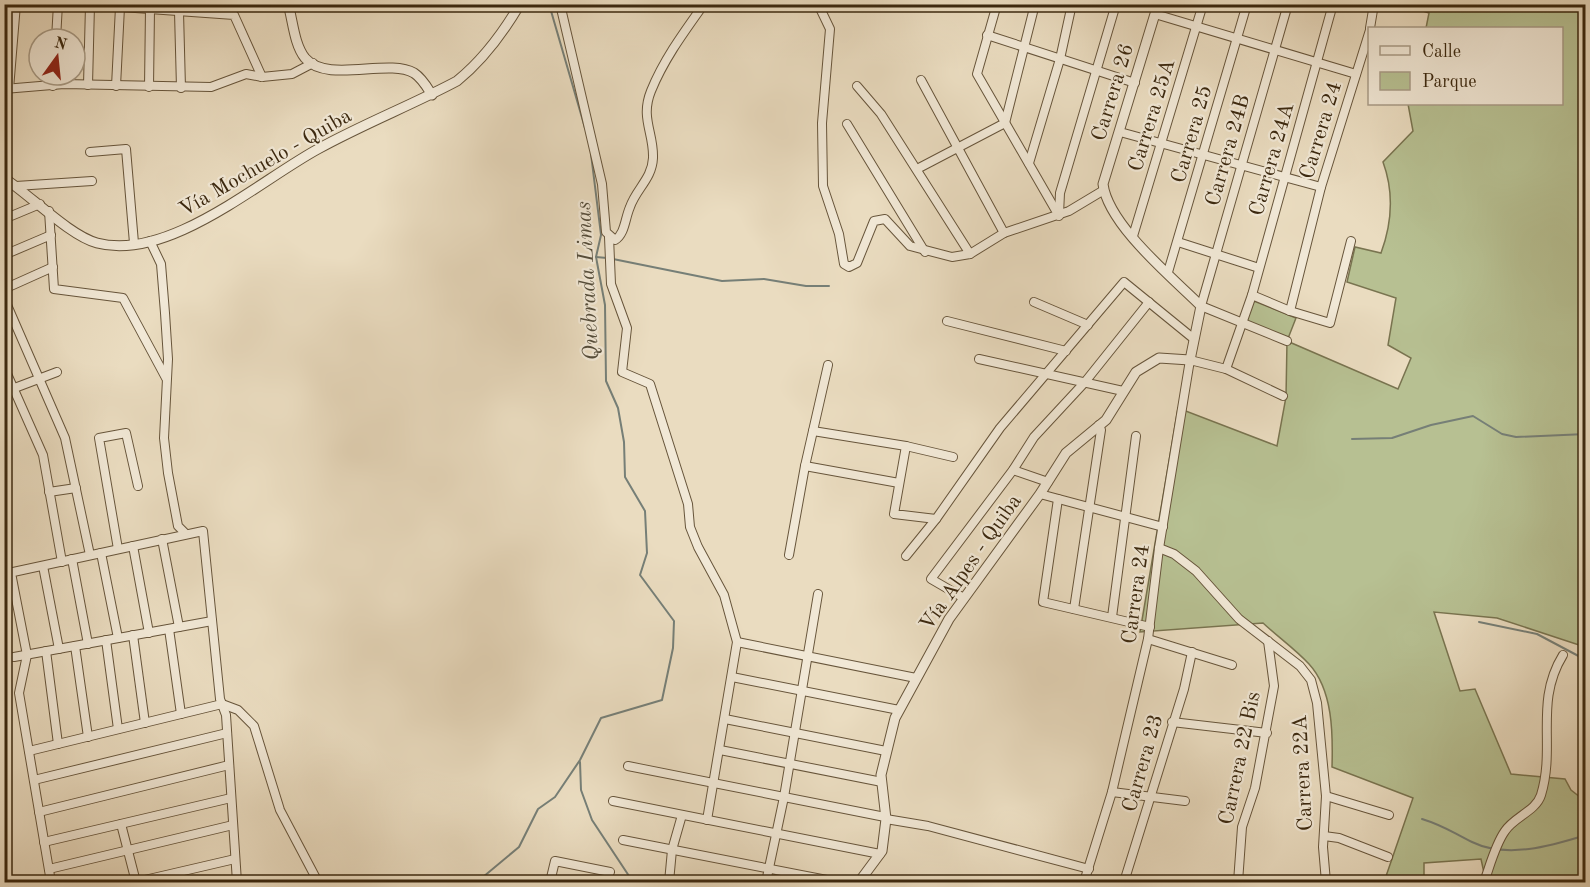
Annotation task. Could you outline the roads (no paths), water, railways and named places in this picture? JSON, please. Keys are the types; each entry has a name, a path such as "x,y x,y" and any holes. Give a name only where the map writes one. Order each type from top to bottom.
{"street":[{"path":"16,4 7,89 38,87"},
{"path":"57,27 58,4"},
{"path":"79,4 234,15 262,77"},
{"path":"288,4 298,42 305,58 313,63 351,70 408,71 422,81 432,94"},
{"name":"Vía Mochuelo - Quiba","path":"4,178 89,240 106,245 134,243 176,233 253,190 317,150 457,81 471,70 508,25 520,4"},
{"path":"560,4 602,184 606,232 609,237 611,284 627,328 622,372 650,384 688,504 690,527 724,595 737,642 707,820"},
{"path":"609,237 615,240 620,237 632,201 650,175 653,156 645,113 651,90 673,47 704,4"},
{"path":"818,4 830,29 822,123 823,186 839,234 844,264 849,267 856,263 874,221 879,219 885,219 910,246 952,257 970,254 1004,233 1059,216 1104,190 1111,207 1133,236 1201,306 1287,341"},
{"path":"997,4 977,74 1059,216"},
{"path":"918,170 1005,123 1035,4"},
{"path":"1029,163 1060,59 1072,4"},
{"path":"1059,216 1060,193 1116,4"},
{"name":"Carrera 25A","path":"1133,236 1203,4"},
{"name":"Carrera 25","path":"1168,272 1247,4"},
{"name":"Carrera 24B","path":"1201,306 1288,4"},
{"name":"Carrera 24A","path":"1226,369 1252,295 1333,4"},
{"name":"Carrera 24","path":"1370,27 1374,4"},
{"path":"90,5 88,85 211,87 246,74 262,77 292,74 313,63"},
{"path":"116,86 120,7"},
{"path":"149,87 150,9"},
{"path":"1156,9 1197,27 1356,74"},
{"name":"Carrera 26","path":"1104,190 1106,173 1156,9"},
{"path":"179,12 181,88"},
{"path":"987,35 1135,83"},
{"name":"Carrera 24","path":"1290,311 1321,187 1368,35"},
{"path":"921,80 1004,233"},
{"path":"857,86 881,114 970,254"},
{"path":"846,124 926,252"},
{"path":"1120,132 1284,179 1321,187"},
{"path":"90,152 126,149 134,243"},
{"path":"16,186 92,181"},
{"path":"4,219 40,204"},
{"path":"49,211 54,288 123,298 166,379"},
{"path":"4,255 51,235"},
{"path":"150,241 161,264 168,359 164,438 168,473 178,526 186,534"},
{"path":"1252,295 1290,311 1330,323 1351,241"},
{"path":"1178,243 1259,268"},
{"path":"4,289 53,267"},
{"path":"906,556 936,519 1000,428 1124,282 1194,339"},
{"path":"4,298 65,438 90,555"},
{"path":"1034,302 1088,325"},
{"path":"962,597 931,579 1013,470 1042,427 1085,382 1149,302"},
{"name":"Carrera 24","path":"1084,882 1112,792 1148,639 1159,548 1201,306"},
{"path":"4,323 14,319"},
{"path":"947,321 1066,351"},
{"name":"Vía Alpes - Quiba","path":"859,882 880,854 885,818 882,782 885,751 899,710 962,597 1040,494 1066,453 1110,414 1136,372 1148,363 1170,357 1190,360"},
{"path":"979,359 1123,390"},
{"path":"1190,360 1226,369 1283,396"},
{"path":"789,555 805,466 828,365"},
{"path":"4,367 43,455 62,562"},
{"path":"4,392 57,372"},
{"path":"1074,609 1101,429 1099,425"},
{"path":"813,431 906,446 953,457"},
{"path":"118,549 99,438 126,433 138,486"},
{"path":"1112,617 1136,435"},
{"path":"906,446 894,514 936,519"},
{"path":"805,466 899,483"},
{"path":"1013,470 1048,482"},
{"path":"49,492 76,488"},
{"path":"1040,494 1163,527"},
{"path":"1058,499 1043,602 1150,627"},
{"path":"51,882 19,693 27,655 8,573 203,531 227,733 237,882"},
{"path":"162,539 179,627"},
{"path":"133,546 149,633"},
{"path":"1159,548 1174,554 1196,571 1239,619 1268,641"},
{"path":"101,553 118,638"},
{"path":"72,559 88,644"},
{"path":"43,566 59,649"},
{"path":"766,882 790,764 818,594"},
{"path":"14,657 212,621"},
{"path":"169,629 181,714"},
{"path":"133,635 145,723"},
{"path":"1148,639 1232,665"},
{"path":"106,640 118,729"},
{"name":"Carrera 22A","path":"1268,641 1300,666 1311,680 1317,703 1326,796 1324,836 1326,882"},
{"name":"Carrera 22 Bis","path":"1238,882 1242,826 1255,788 1274,686 1268,641"},
{"path":"737,642 916,678"},
{"path":"75,646 88,737"},
{"path":"46,651 58,744"},
{"name":"Carrera 23","path":"1124,882 1184,689 1192,652"},
{"path":"1484,882 1504,831 1538,801 1541,794 1546,770 1545,705 1549,683 1563,655"},
{"path":"732,677 899,710"},
{"path":"29,752 222,704 238,710 254,726 280,810 318,882"},
{"path":"725,719 885,751"},
{"path":"1172,722 1267,733"},
{"path":"34,780 227,733"},
{"path":"720,750 882,782"},
{"path":"39,812 229,765"},
{"path":"628,766 928,826 1089,869"},
{"path":"1112,792 1185,801"},
{"path":"1326,796 1389,815"},
{"path":"44,842 231,798"},
{"path":"613,801 880,854"},
{"path":"671,882 672,850 682,815"},
{"path":"121,824 136,882 235,859"},
{"path":"49,869 233,825"},
{"path":"1324,836 1339,838 1388,857"},
{"path":"623,840 837,882"},
{"path":"550,882 555,861 610,872"}],"waterway":[{"name":"Quebrada Limas","path":"549,4 585,128"},
{"name":"Quebrada Limas","path":"477,882 519,847 538,809 555,797 580,760 601,718 662,700 673,648 674,621 640,575 647,553 645,511 625,477 624,442 618,408 606,381 605,305 596,257 601,235 591,154"},
{"path":"596,257 607,258"},
{"path":"613,259 722,281 764,279 806,286 829,286"},
{"path":"1352,439 1392,438 1431,425 1473,416 1502,434 1516,437 1586,434"},
{"path":"1479,622 1537,634 1586,660"},
{"path":"580,762 581,790 592,820 633,882"},
{"path":"1422,819 1472,842 1500,850 1544,847 1586,835"}]}
